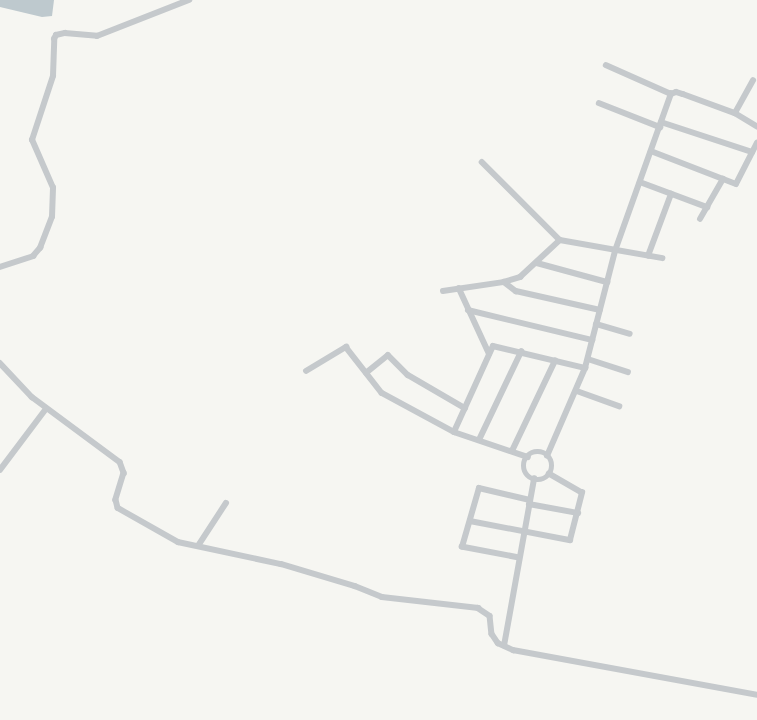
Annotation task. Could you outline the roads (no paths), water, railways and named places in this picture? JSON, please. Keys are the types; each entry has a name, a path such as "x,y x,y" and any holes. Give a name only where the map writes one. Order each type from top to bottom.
{"street":[{"path":"0,267 33,256 40,248 52,217 53,188 32,140 53,76 54,39 56,35 65,33 98,36 189,0"},
{"path":"606,65 671,94 676,92 735,113 757,126"},
{"path":"735,113 753,81"},
{"path":"547,456 577,391 585,368 615,252 671,94"},
{"path":"599,103 660,124 752,152"},
{"path":"651,151 736,184 757,143"},
{"path":"482,162 560,240 615,252 662,258"},
{"path":"700,219 723,179"},
{"path":"640,182 707,208"},
{"path":"648,256 671,194"},
{"path":"444,291 504,282 520,277 537,263 560,240"},
{"path":"537,263 607,282"},
{"path":"504,282 516,291 600,310"},
{"path":"459,288 468,310 490,353"},
{"path":"468,310 592,340"},
{"path":"596,324 630,334"},
{"path":"454,432 493,346 585,368"},
{"path":"306,371 346,347 382,393 454,432 528,457"},
{"path":"479,440 521,352"},
{"path":"366,373 388,355 408,375 465,408"},
{"path":"588,359 628,372"},
{"path":"512,451 555,361"},
{"path":"0,363 18,384 46,409 98,444 123,466 124,473 116,500 118,508 178,542 281,564 354,586 382,597 478,608 490,616 494,639 504,646 757,695"},
{"path":"577,391 619,406"},
{"path":"0,470 46,409"},
{"path":"535,453 547,456 551,462 549,474 543,479 534,479 528,475 525,468 528,457 535,453"},
{"path":"470,521 570,540 582,493 549,474"},
{"path":"504,646 534,479"},
{"path":"519,558 462,547 479,488 529,502 578,513"},
{"path":"198,546 226,503"}]}
